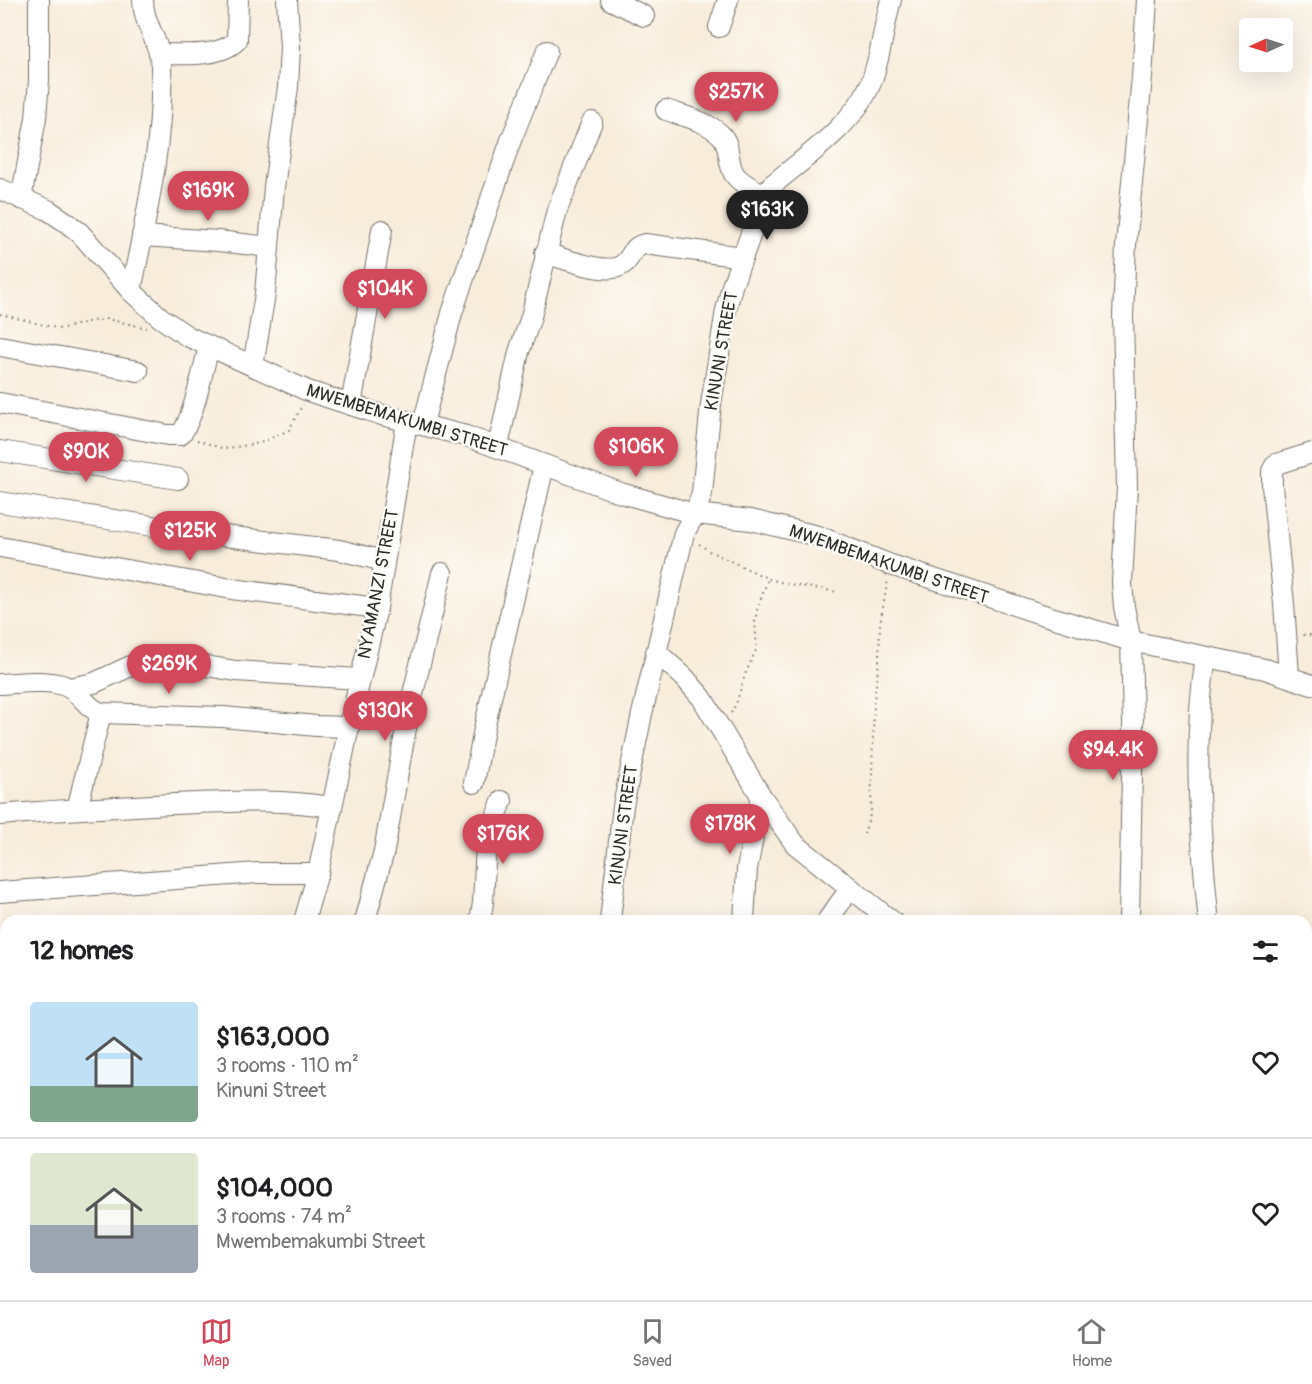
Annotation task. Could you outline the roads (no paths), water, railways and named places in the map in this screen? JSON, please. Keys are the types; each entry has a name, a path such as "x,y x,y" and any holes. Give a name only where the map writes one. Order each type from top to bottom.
{"street":[{"path":"21,199 36,118 39,80 39,0"},
{"path":"131,291 160,136 162,74 160,54 158,44 144,16 143,0"},
{"path":"160,54 192,54 217,51 232,46 237,40 238,0"},
{"path":"253,366 265,294 268,247 288,87 290,47 287,0"},
{"path":"611,0 644,16"},
{"path":"719,27 728,0"},
{"name":"KINUNI STREET","path":"611,915 623,806 656,652 684,533 695,514 702,493 707,431 720,338 732,286 765,195 771,186 833,132 862,101 874,71 891,0"},
{"path":"1129,915 1133,724 1131,641 1122,583 1126,487 1124,280 1147,0"},
{"name":"NYAMANZI STREET","path":"306,915 318,873 359,679 377,608 384,561 415,423 511,140 547,51"},
{"path":"666,110 700,122 722,135 734,173 742,182 765,195"},
{"path":"498,446 519,352 531,317 557,210 592,122"},
{"name":"MWEMBEMAKUMBI STREET","path":"0,189 48,210 81,233 131,291 161,318 187,336 308,391 498,446 621,493 695,514 751,520 818,536 891,565 1030,611 1131,641 1289,676 1312,685"},
{"path":"351,405 382,230"},
{"path":"142,236 268,247"},
{"path":"545,253 610,270 622,265 637,246 645,244 743,257"},
{"path":"0,346 138,370"},
{"path":"0,403 168,435 180,435 185,430 209,347"},
{"path":"0,451 177,479"},
{"path":"1289,676 1272,471 1276,464 1312,453"},
{"path":"474,783 543,465"},
{"path":"0,502 173,530 310,546 384,561"},
{"path":"0,547 232,589 377,608"},
{"path":"367,915 384,851 410,706 442,573"},
{"path":"656,652 684,677 702,698 760,796 795,844 884,915"},
{"path":"0,684 41,683 70,688 94,682 137,663 159,657 171,657 194,664 236,671 359,679"},
{"path":"1206,657 1201,705 1199,806 1208,914"},
{"path":"70,688 85,704 101,713 213,716 349,727"},
{"path":"76,809 101,713"},
{"path":"744,915 747,869 760,796"},
{"path":"0,815 76,809 236,802 291,801 332,807"},
{"path":"481,915 486,844 502,801"},
{"path":"0,892 258,873 318,873"},
{"path":"831,915 850,889"}]}
